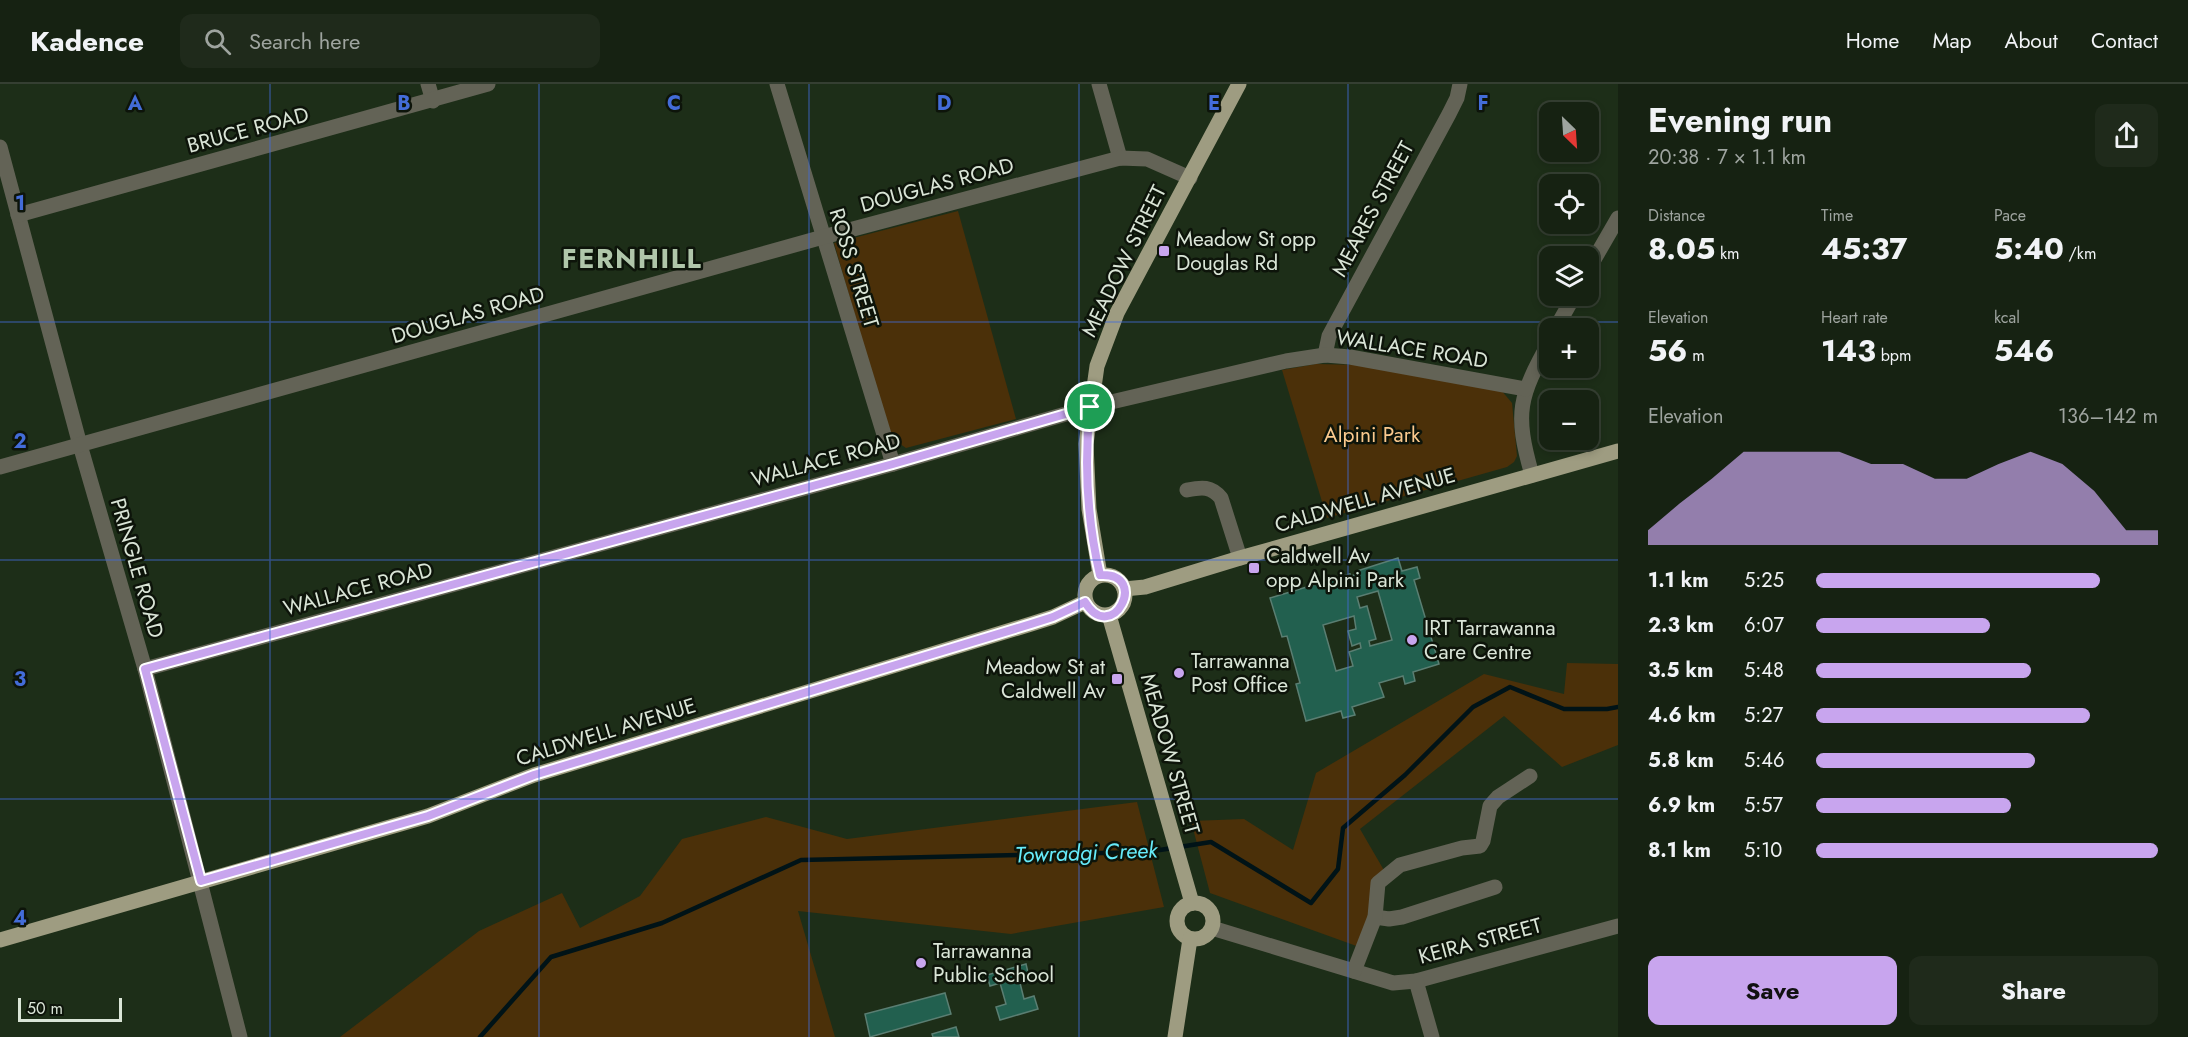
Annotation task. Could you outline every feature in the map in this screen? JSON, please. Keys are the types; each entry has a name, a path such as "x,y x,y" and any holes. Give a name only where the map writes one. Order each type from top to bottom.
{"main road":[{"name":"MEADOW STREET","path":"1100,575 1089,509 1086,444 1097,366 1117,312 1239,84"},
{"name":"CALDWELL AVENUE","path":"1124,589 1145,587 1618,451"},
{"path":"1100,575 1113,576 1119,580 1124,589 1125,600 1121,608 1109,615 1094,613 1085,602 1086,586 1100,575"},
{"name":"CALDWELL AVENUE","path":"0,940 428,816 534,775 1031,624 1053,617 1085,602"},
{"name":"MEADOW STREET","path":"1109,615 1192,903"},
{"path":"1192,903 1198,903 1208,909 1213,920 1212,928 1202,938 1190,939 1180,932 1176,920 1181,909 1192,903"},
{"path":"1175,1037 1190,939"}],"street":[{"path":"428,84 433,101"},
{"name":"BRUCE ROAD","path":"18,215 488,84"},
{"name":"ROSS STREET","path":"777,84 893,464"},
{"path":"1099,84 1120,158"},
{"name":"MEARES STREET","path":"1325,355 1329,336 1449,114 1457,98 1460,84"},
{"name":"PRINGLE ROAD","path":"0,147 80,445 145,669 240,1037"},
{"name":"DOUGLAS ROAD","path":"0,467 823,237 1120,158 1147,159 1190,178"},
{"path":"1599,251 1618,218"},
{"name":"WALLACE ROAD","path":"145,669 893,464 1090,407 1286,361 1325,355 1350,357 1526,389"},
{"path":"1532,475 1521,422 1526,389 1539,363"},
{"path":"1187,490 1208,488 1221,498 1240,558"},
{"path":"1354,971 1375,917 1378,883 1400,865 1462,848 1480,846 1485,834 1490,806 1498,797 1530,776"},
{"name":"KEIRA STREET","path":"1375,917 1389,919 1402,917 1496,887"},
{"name":"KEIRA STREET","path":"1212,928 1393,983 1416,981 1618,926"},
{"path":"1416,981 1432,1037"}],"green space":[{"path":"958,211 1016,419 906,448 890,437 834,243"},
{"name":"Alpini Park","path":"1316,364 1361,365 1501,390 1512,403 1517,456 1514,462 1507,467 1327,518 1282,370"},
{"path":"1567,663 1618,664 1618,745 1562,767 1504,716 1360,829 1385,872 1362,948 1210,893 1191,821 1244,819 1293,850 1316,773 1484,674 1564,694"},
{"path":"1137,802 1164,907 1011,934 798,911 835,1037 340,1037 479,931 562,893 580,928 640,896 682,839 766,817 847,839"}],"building":[{"name":"IRT Tarrawanna Care Centre","path":"1398,558 1402,571 1417,567 1420,578 1414,580 1439,664 1413,672 1415,681 1405,684 1403,676 1379,683 1384,697 1352,707 1355,715 1343,718 1341,711 1306,721 1296,684 1300,683 1287,636 1282,637 1270,598 1350,574 1351,576 1358,574 1357,571","holes":["1378,591 1392,640 1370,646 1369,641 1376,639 1367,606 1360,608 1357,597","1354,616 1356,629 1348,631 1352,646 1360,643 1361,648 1349,652 1353,666 1336,671 1323,625"]},
{"path":"1026,964 1029,977 1019,979 1024,999 1034,996 1038,1009 1000,1020 996,1007 1006,1004 1000,983 990,986 987,975"},
{"path":"945,993 951,1014 870,1037 865,1014"},
{"path":"956,1027 959,1037 933,1037 932,1034"}],"waterway":[{"name":"Towradgi Creek","path":"480,1037 551,957 662,923 801,860 1147,852 1211,842 1311,903 1338,869 1343,828 1405,775 1473,707 1510,687 1564,709 1618,707"}],"place":[{"name":"Meadow St opp Douglas Rd","path":"1164,251"},
{"name":"Caldwell Av opp Alpini Park","path":"1254,568"},
{"name":"IRT Tarrawanna Care Centre","path":"1412,640"},
{"name":"Tarrawanna Post Office","path":"1179,673"},
{"name":"Meadow St at Caldwell Av","path":"1117,679"},
{"name":"Tarrawanna Public School","path":"921,963"}],"district":[{"name":"FERNHILL","path":"632,258"}],"route":[{"path":"1090,407 1086,444 1092,539 1100,575 1113,576 1123,586 1125,600 1116,613 1102,615 1094,613 1085,602 1053,617 1031,624 534,775 428,816 201,881 145,669 893,464 1090,407"}]}
